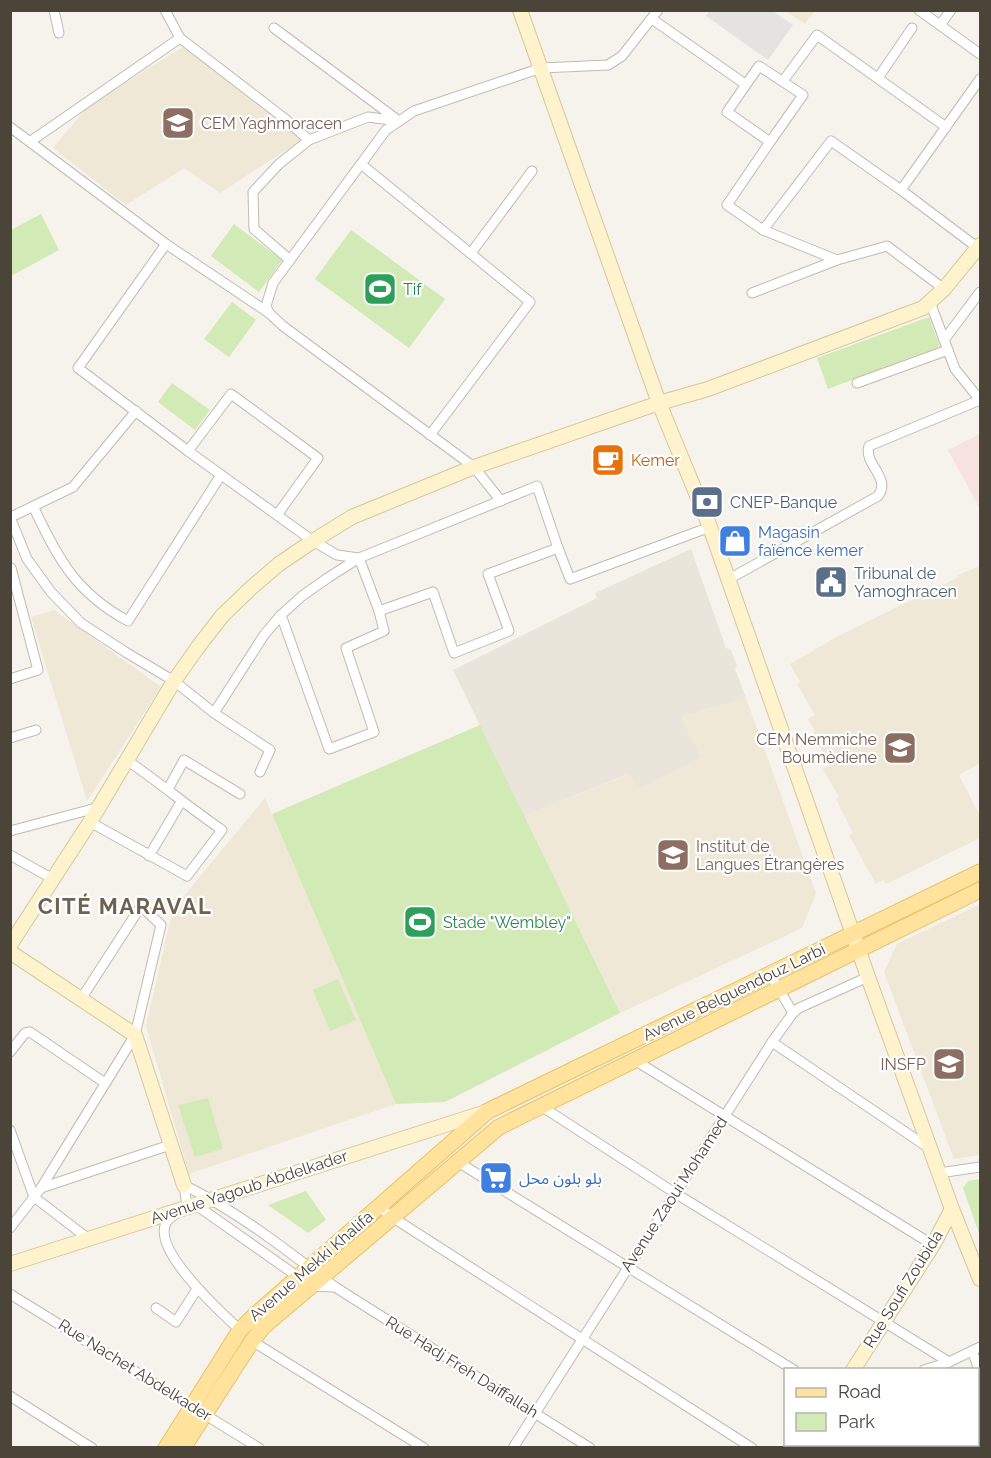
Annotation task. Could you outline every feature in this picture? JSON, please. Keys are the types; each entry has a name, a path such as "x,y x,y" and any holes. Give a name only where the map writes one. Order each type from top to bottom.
{"main road":[{"name":"Avenue Belguendouz Larbi","path":"488,1111 981,872"},
{"name":"Avenue Mekki Khalifa","path":"183,1448 199,1409 240,1330 255,1315 392,1217 499,1127 981,890"},
{"name":"Avenue Mekki Khalifa","path":"166,1448 264,1326 310,1277 379,1207 488,1111"}],"street":[{"path":"54,10 59,33"},
{"path":"165,10 180,38 309,140"},
{"path":"520,10 658,403 710,527 868,977 952,1209 981,1279"},
{"path":"269,313 266,306 273,283 386,130 414,111 541,68 608,65 622,56 658,10"},
{"path":"919,10 981,54"},
{"path":"940,26 951,10"},
{"path":"652,19 745,84"},
{"path":"274,28 399,121"},
{"path":"878,78 912,28"},
{"path":"783,81 817,35 946,127"},
{"path":"31,141 180,38"},
{"path":"770,142 726,112 759,66 803,95 727,205 763,230 837,260"},
{"path":"901,190 981,79"},
{"path":"290,260 254,229 253,192 279,164 309,140 368,117 399,121"},
{"path":"10,127 166,244 269,313 283,326 474,467 501,501"},
{"path":"10,945 100,807 174,681 222,616 279,564 352,517 474,467 658,403 708,389 923,308 944,289 979,247 831,141 763,230"},
{"path":"361,164 531,302 430,435"},
{"path":"471,253 532,171"},
{"path":"166,244 78,368 313,541 337,555 359,558"},
{"path":"752,293 837,260 887,246 944,289"},
{"path":"944,340 981,292"},
{"path":"729,579 878,496 882,490 882,483 867,451 869,446 981,400 955,369 930,302"},
{"path":"857,383 948,350"},
{"path":"188,451 231,394 318,458 277,515"},
{"path":"136,411 73,487 11,517 27,559 51,592 81,623 174,681 214,712 270,750 260,772"},
{"path":"33,506 52,548 68,571 105,609 128,621 221,475"},
{"path":"214,712 264,635 302,596 359,558 537,486 570,579 710,527"},
{"path":"379,611 433,592 454,653 509,631 488,574 558,548"},
{"path":"281,615 329,749 374,732 346,648 384,631 359,558"},
{"path":"10,679 38,670 11,568 27,559"},
{"path":"10,738 36,730"},
{"path":"168,789 184,760 240,794"},
{"path":"90,822 187,876 222,830 128,761"},
{"path":"149,856 181,802"},
{"path":"10,831 100,807"},
{"path":"10,855 53,879"},
{"path":"10,1228 41,1188 135,1035 161,925 141,906 81,999"},
{"path":"10,952 135,1035 192,1205 310,1277 335,1287"},
{"path":"770,974 793,1012"},
{"name":"Avenue Zaoui Mohamed","path":"513,1448 627,1265 771,1042 793,1012 868,977"},
{"path":"10,1052 25,1033 30,1032 105,1083"},
{"path":"771,1042 931,1150"},
{"path":"636,1061 933,1245"},
{"path":"541,1106 675,1193 949,1362"},
{"name":"Avenue Yagoub Abdelkader","path":"10,1264 488,1111"},
{"path":"10,1130 34,1197 90,1240"},
{"path":"41,1188 170,1144"},
{"path":"458,1162 791,1368"},
{"path":"939,1173 981,1167"},
{"path":"184,1185 212,1199 310,1277"},
{"path":"192,1205 166,1221 164,1230 166,1242 197,1289 240,1330"},
{"path":"379,1207 752,1448"},
{"name":"Rue Soufi Zoubida","path":"854,1368 933,1245 952,1209"},
{"name":"Rue Hadj Freh Daiffallah","path":"310,1277 335,1287 590,1448"},
{"path":"156,1308 176,1322 197,1289"},
{"name":"Rue Nachet Abdelkader","path":"10,1294 259,1448"},
{"path":"252,1341 424,1448"},
{"path":"930,1368 976,1349 981,1372"},
{"path":"10,1396 92,1448"}],"shaded area":[{"path":"710,10 773,11 793,25 768,60 706,16"},
{"path":"785,11 815,11 805,24"},
{"name":"CEM Yaghmoracen","path":"183,47 303,139 220,193 184,168 126,205 53,148 88,106"},
{"path":"980,434 980,509 948,450"},
{"path":"691,549 726,648 731,650 737,666 735,669 746,698 681,717 702,758 638,789 628,774 524,816 453,670 597,598 595,593"},
{"name":"CEM Nemmiche Boumèdiene","path":"980,566 980,763 959,775 980,816 980,838 886,884 883,880 876,884 849,835 853,833 836,799 839,797 823,769 829,765 808,719 815,715 797,684 800,682 790,664 842,634"},
{"path":"54,610 161,687 87,801 31,617"},
{"name":"Institut de Langues Étrangères","path":"746,698 816,893 802,928 620,1013 524,816 629,774 638,789 702,758 681,717"},
{"path":"265,798 396,1104 189,1174 146,1026 173,909"},
{"name":"INSFP","path":"980,904 980,1155 954,1159 884,972 897,944"}],"green space":[{"path":"41,214 59,250 11,276 11,230"},
{"path":"234,224 282,260 259,292 211,256"},
{"name":"Tif","path":"351,230 445,299 409,348 315,279"},
{"path":"232,302 256,320 229,357 204,339"},
{"path":"929,317 940,347 828,389 817,358"},
{"path":"172,383 210,410 195,430 158,402"},
{"path":"480,725 620,1013 445,1102 396,1104 272,814"},
{"path":"338,979 356,1020 330,1031 313,990"},
{"path":"208,1098 223,1149 195,1157 178,1105"},
{"path":"980,1179 980,1236 963,1188 968,1181"},
{"path":"306,1191 326,1220 308,1233 268,1205"}],"place":[{"name":"CEM Yaghmoracen","path":"178,123"},
{"name":"Tif","path":"380,289"},
{"name":"Kemer","path":"608,460"},
{"name":"CNEP-Banque","path":"707,502"},
{"name":"Magasin faïence kemer","path":"735,541"},
{"name":"Tribunal de Yamoghracen","path":"831,582"},
{"name":"CEM Nemmiche Boumèdiene","path":"900,748"},
{"name":"Institut de Langues Étrangères","path":"673,855"},
{"name":"Stade \"Wembley\"","path":"420,922"},
{"name":"INSFP","path":"949,1064"},
{"name":"بلو بلون محل","path":"496,1178"}],"district":[{"name":"CITÉ MARAVAL","path":"125,906"}]}
